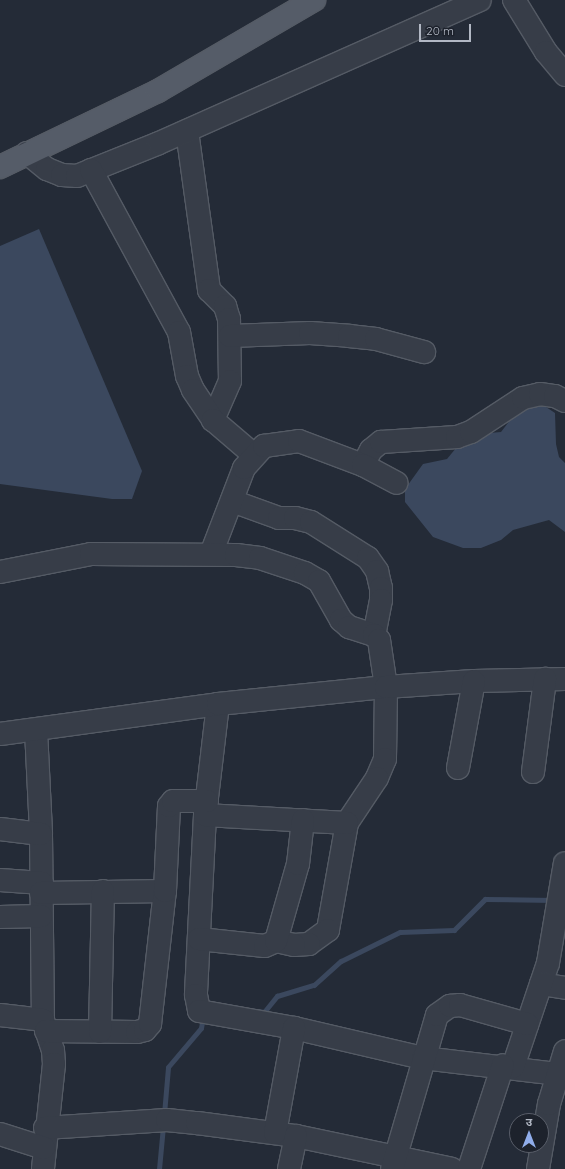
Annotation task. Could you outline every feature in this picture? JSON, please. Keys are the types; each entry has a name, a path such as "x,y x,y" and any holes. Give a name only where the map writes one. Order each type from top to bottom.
{"main road":[{"path":"0,167 158,91 314,0"}],"street":[{"path":"27,153 47,169 62,175 77,176 187,131 480,0"},
{"path":"514,0 546,52 565,75"},
{"path":"187,131 209,290 224,306 229,319 230,381 213,420"},
{"path":"91,170 179,332 187,376 213,420 254,455"},
{"path":"230,336 310,333 349,336 376,339 424,352"},
{"path":"362,465 371,450 381,442 456,437 471,432 523,398 540,394 555,396 565,401"},
{"path":"211,554 244,468 254,455 264,446 299,442 362,465 397,483"},
{"path":"232,500 279,518 295,518 311,522 368,558 377,571 381,588 381,600 374,635"},
{"path":"0,572 91,554 211,554 260,558 305,573 318,581 341,620 349,627 374,635 381,646 386,687 385,759 382,770 347,823 328,930 309,944 294,944 276,941 265,946 199,939"},
{"path":"0,734 218,704 386,687 474,681 555,679 533,772"},
{"path":"458,768 474,681"},
{"path":"218,704 206,808 196,1004 203,1011 294,1028 423,1058 508,1066 562,1074"},
{"path":"36,730 41,834 41,916 45,1026 54,1064 44,1148"},
{"path":"0,1015 45,1026 100,1032 137,1032 145,1030 150,1024 165,892 169,806 173,801 206,808 303,820 347,823"},
{"path":"276,941 298,864 303,820"},
{"path":"0,829 41,834"},
{"path":"469,1169 508,1066 527,1024 541,984 560,896 565,863"},
{"path":"0,880 42,888 165,892"},
{"path":"100,1032 103,891"},
{"path":"0,917 41,916"},
{"path":"541,984 565,988"},
{"path":"394,1162 433,1022 437,1015 450,1006 460,1005 527,1024"},
{"path":"275,1133 294,1028"},
{"path":"538,1169 549,1104 562,1074 565,1051"},
{"path":"0,1134 44,1148 161,1121 296,1136 394,1162 452,1169"},
{"path":"289,1169 296,1136"}],"water":[{"path":"39,229 142,471 132,499 112,499 0,484 0,246"},
{"path":"523,403 543,405 555,413 556,444 559,457 565,463 565,532 549,520 513,530 501,540 481,548 463,548 433,537 405,502 405,489 423,464 447,459 461,442 477,434 501,432"}],"waterway":[{"path":"258,1011 264,1012 277,996 314,985 341,961 400,932 454,930 485,899 553,900"},
{"path":"164,1114 168,1067 201,1028 203,1017"},
{"path":"159,1169 163,1126"}]}
